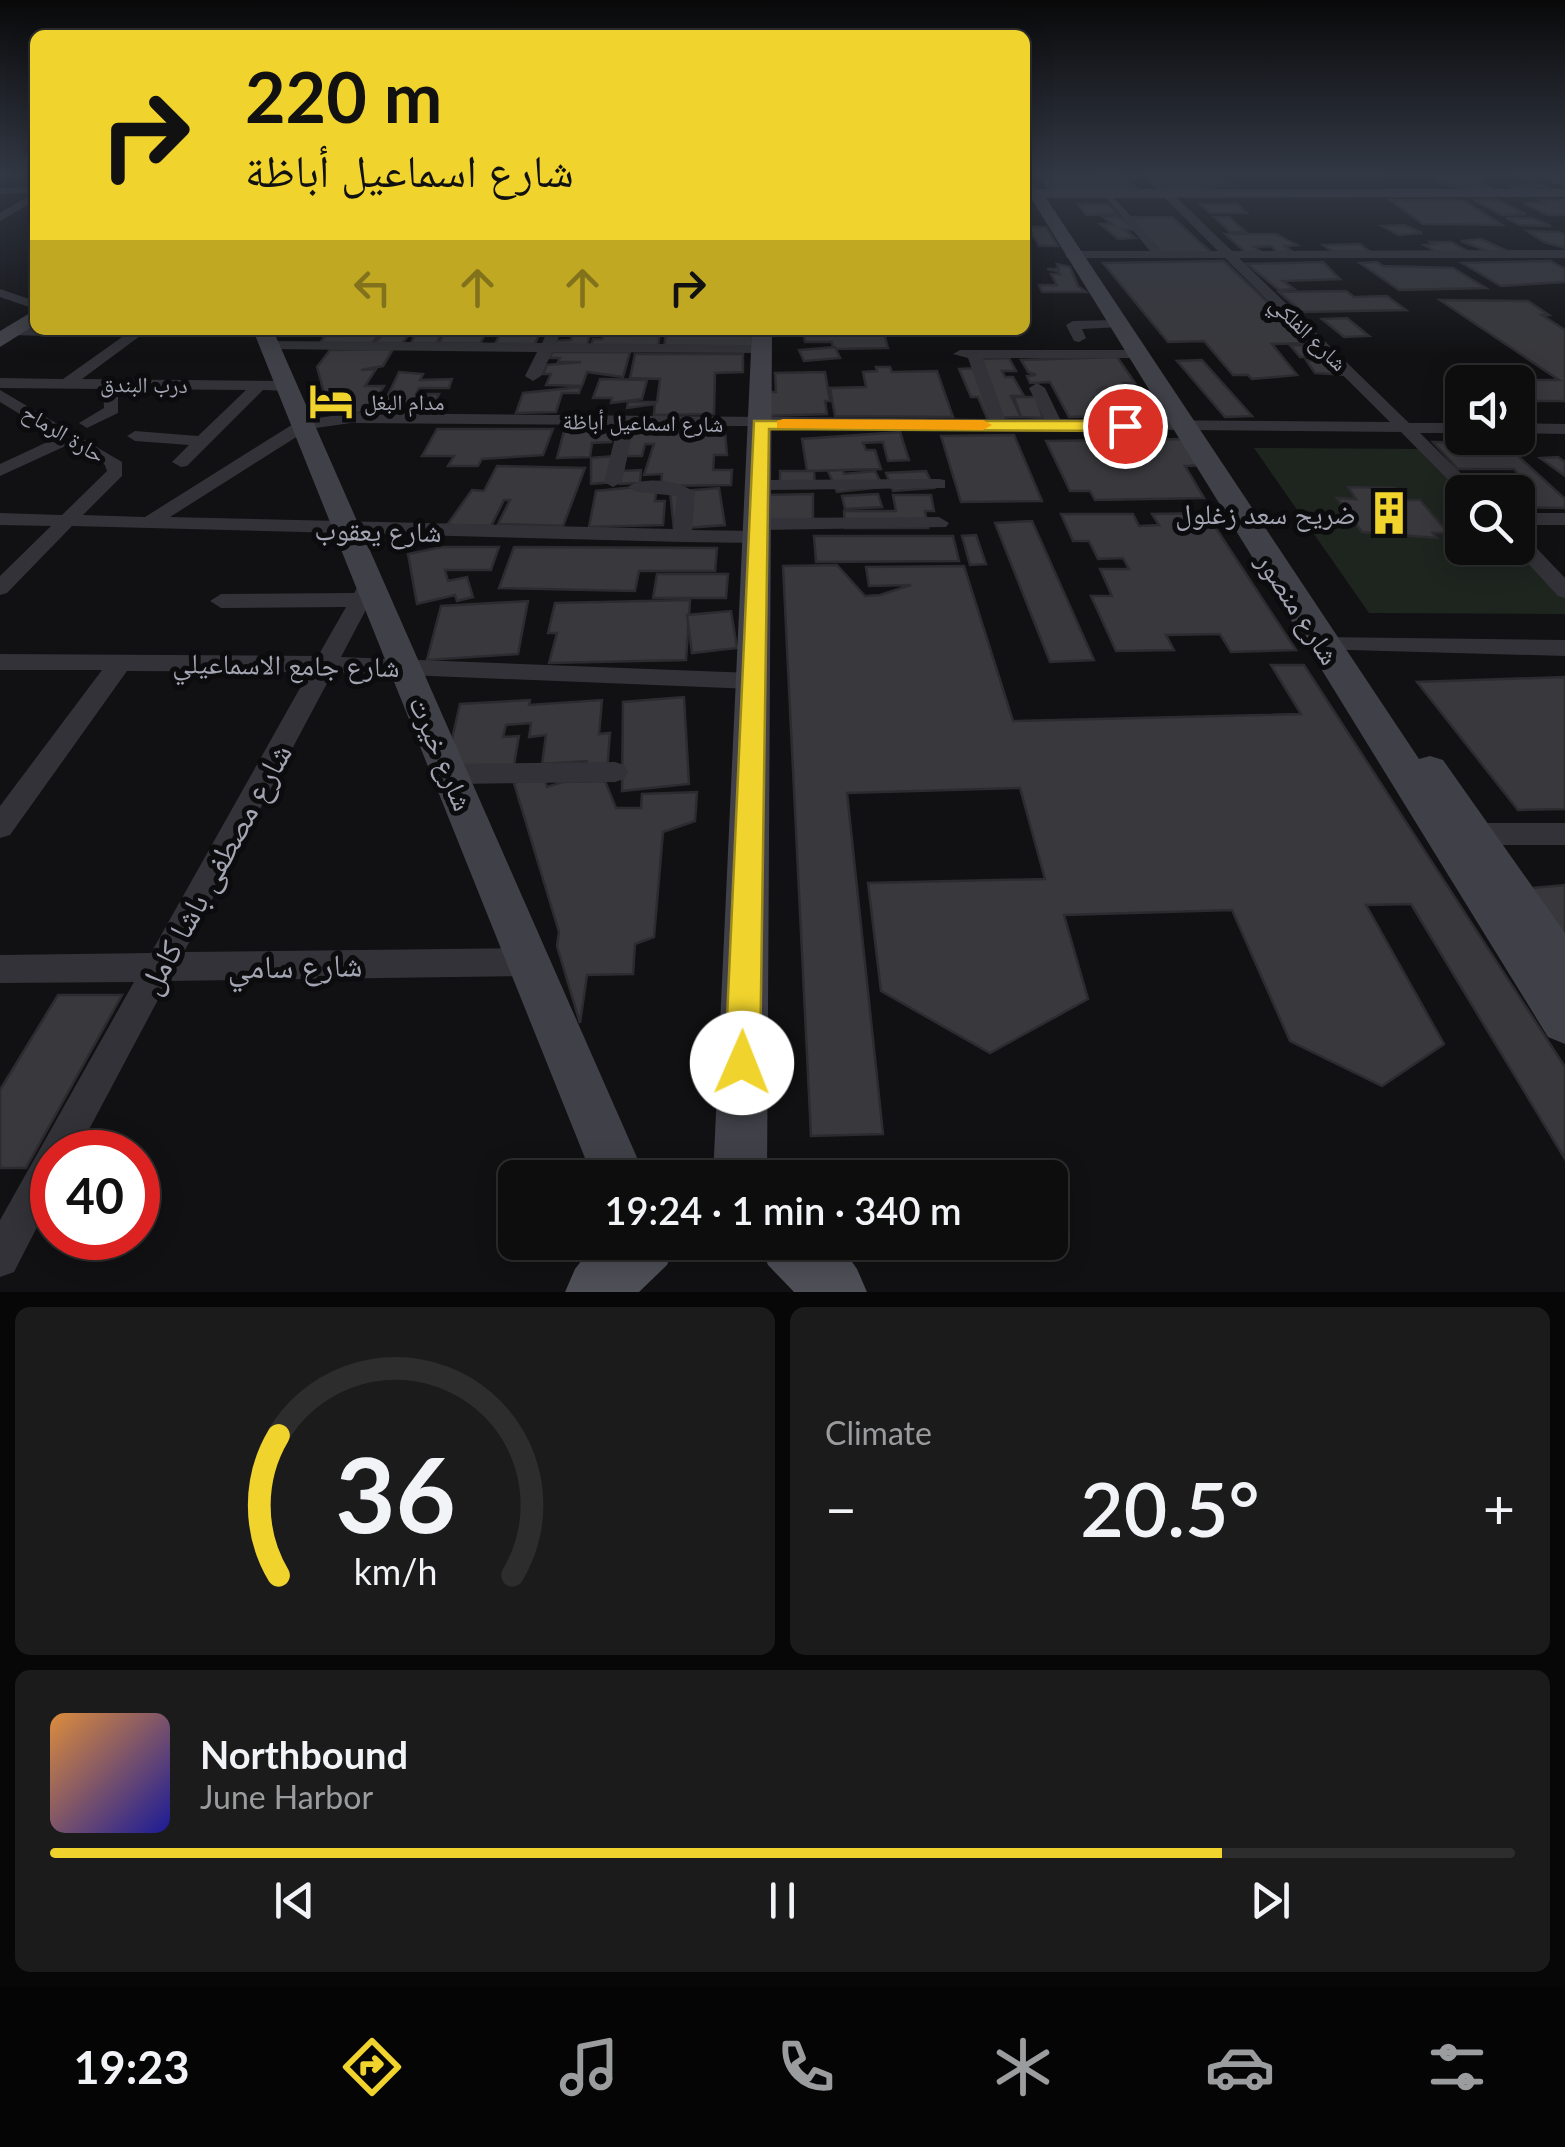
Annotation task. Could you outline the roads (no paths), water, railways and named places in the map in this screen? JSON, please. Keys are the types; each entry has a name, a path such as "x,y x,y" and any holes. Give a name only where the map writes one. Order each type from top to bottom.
{"main road":[{"path":"598,1292 624,1260"},
{"path":"811,1260 834,1292"}],"street":[{"name":"شارع منصور","path":"1063,234 1135,354 1190,427"},
{"path":"1142,234 1159,255"},
{"name":"شارع الفلكي","path":"1208,234 1454,475"},
{"path":"1467,242 1485,254"},
{"path":"1076,255 1565,254"},
{"name":"شارع منصور","path":"1076,255 1333,644 1565,1021"},
{"path":"0,293 30,303"},
{"path":"6,337 30,320"},
{"path":"1079,338 1073,325 1116,324"},
{"path":"6,337 48,335"},
{"path":"67,383 134,335"},
{"path":"397,346 406,335"},
{"path":"533,376 552,335"},
{"path":"670,348 673,335"},
{"path":"267,338 397,346 670,348 760,340 740,1160"},
{"name":"شارع خيرت","path":"267,338 273,386 304,425 348,530 365,592 405,666 612,1160"},
{"path":"999,425 967,354 1135,354"},
{"name":"درب البندق","path":"0,383 273,386"},
{"path":"87,423 112,410 110,384"},
{"path":"181,462 273,386"},
{"path":"1037,388 1055,426"},
{"path":"1103,390 1125,426"},
{"name":"حارة الرماح","path":"0,395 113,462 116,472 68,520"},
{"name":"شارع اسماعيل أباظة","path":"304,425 352,418 1445,428"},
{"path":"613,482 627,422"},
{"path":"150,522 304,425"},
{"path":"1535,428 1565,429"},
{"path":"135,436 202,442"},
{"path":"0,471 71,437"},
{"path":"758,485 939,484"},
{"path":"637,487 675,488 686,493 682,536"},
{"path":"1535,519 1565,519"},
{"name":"شارع يعقوب","path":"0,520 682,536 939,522"},
{"path":"0,588 68,520"},
{"path":"1535,558 1565,591"},
{"path":"221,601 365,592"},
{"name":"شارع مصطفى باشا كامل","path":"70,1130 365,592"},
{"name":"شارع منصور","path":"1333,644 1473,834 1565,971"},
{"path":"1333,644 1565,648"},
{"name":"شارع جامع الاسماعيلي","path":"0,662 405,666 752,681"},
{"path":"0,827 121,662"},
{"path":"452,774 614,772"},
{"path":"1473,834 1565,834"},
{"name":"شارع سامي","path":"0,969 529,962"},
{"path":"0,1258 30,1203"}],"place":[{"name":"مدام البغل","path":"331,401"},
{"name":"ضريح سعد زغلول","path":"1389,513"}]}
